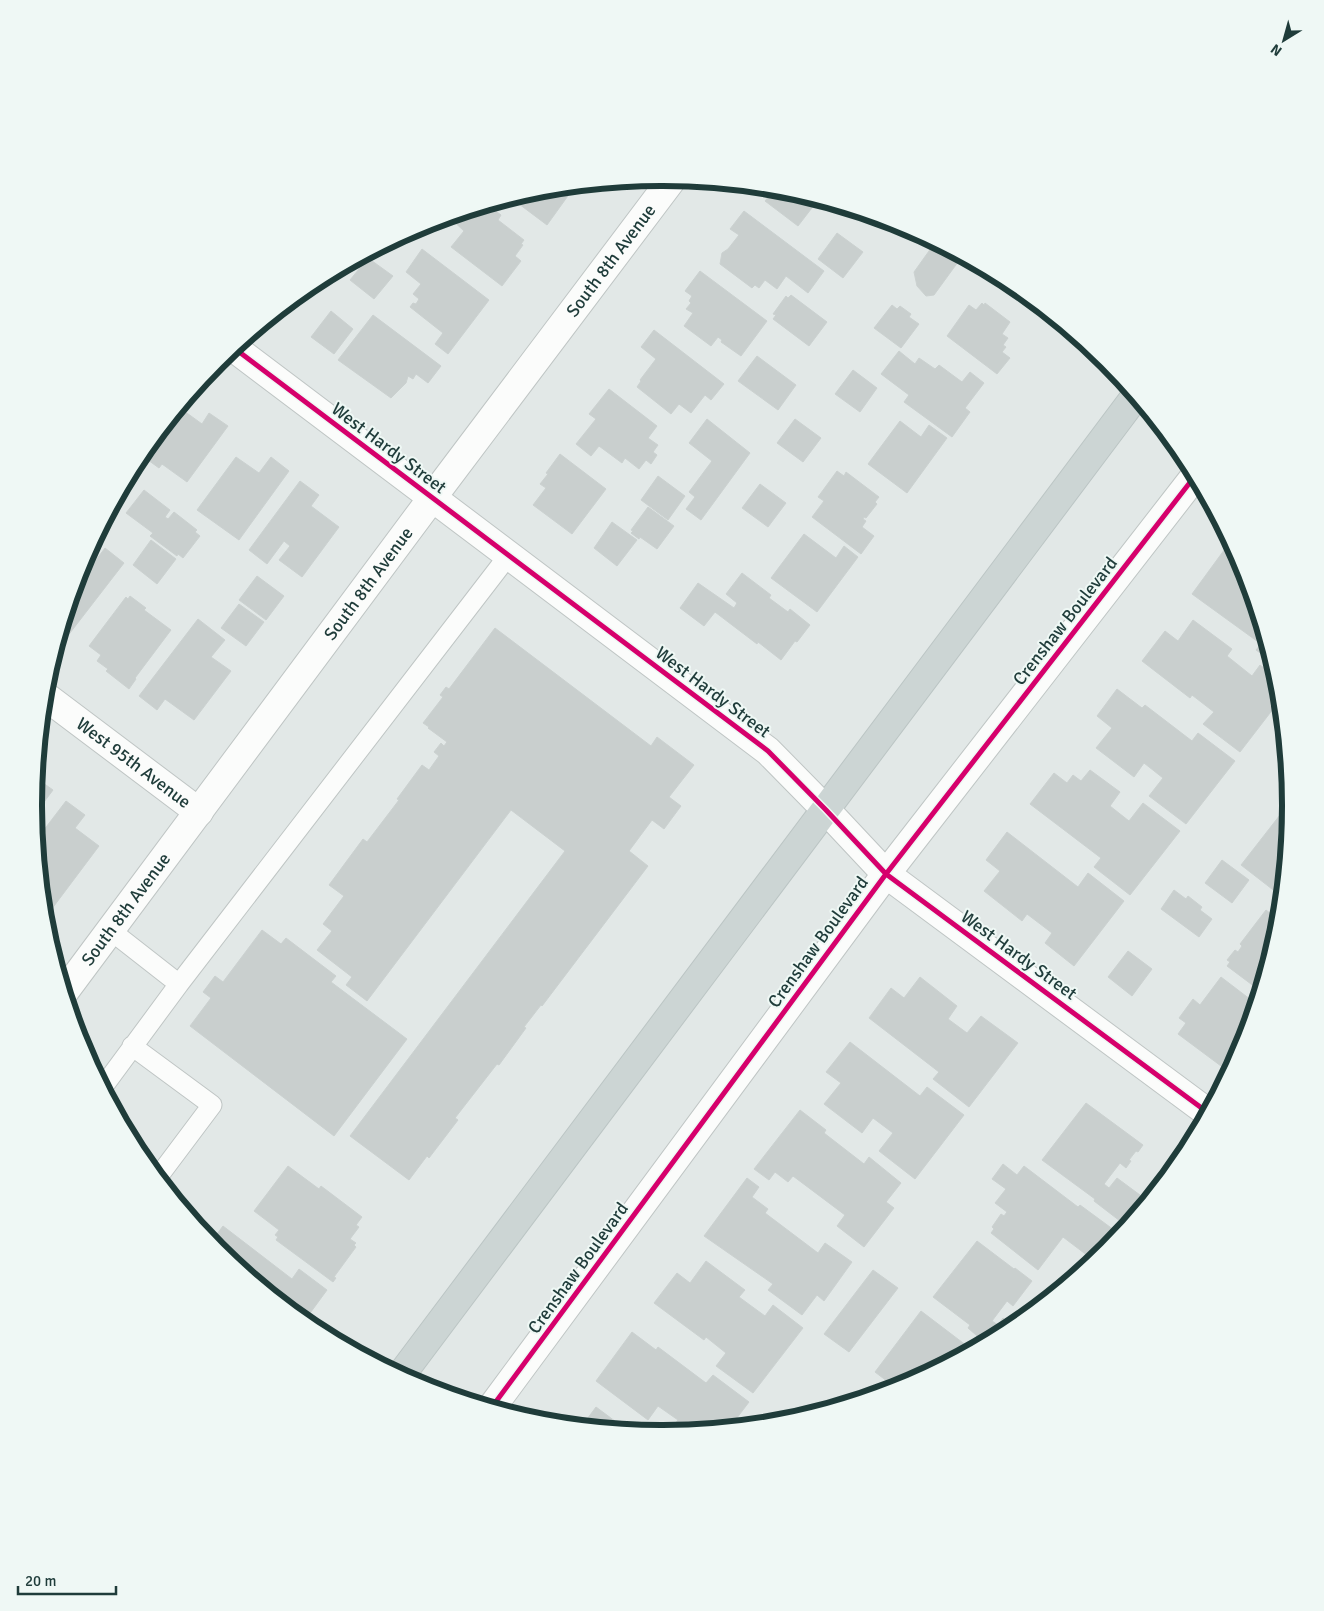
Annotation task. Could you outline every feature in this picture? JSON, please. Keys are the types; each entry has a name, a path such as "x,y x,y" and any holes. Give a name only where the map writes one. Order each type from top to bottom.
{"main road":[{"path":"405,1369 1131,401"}],"street":[{"name":"South 8th Avenue","path":"69,985 667,186"},
{"name":"West Hardy Street","path":"240,353 768,751 886,874 1202,1109"},
{"name":"Crenshaw Boulevard","path":"496,1402 886,874 1190,482"},
{"name":"West 95th Avenue","path":"52,701 199,812"}],"lane":[{"path":"107,1081 178,984 508,556"},
{"path":"110,930 178,984"},
{"path":"132,1046 212,1105 162,1171"}],"building":[{"path":"570,193 547,225 518,203"},
{"path":"769,196 814,205 798,226 765,201"},
{"path":"494,210 501,215 498,220 524,240 521,244 523,245 515,256 521,261 502,286 451,247 464,231 454,222"},
{"path":"744,211 824,271 808,293 786,276 777,289 765,280 759,288 755,285 752,288 720,264 722,253 728,249 739,235 730,229"},
{"path":"837,233 863,252 843,278 818,259"},
{"path":"931,248 958,262 934,295 926,296 917,286 914,272"},
{"path":"422,249 489,300 448,354 435,344 443,333 410,307 413,303 416,304 419,299 413,294 421,284 406,272"},
{"path":"370,259 393,276 374,299 350,280 364,262"},
{"path":"700,271 767,321 741,356 721,342 722,340 718,337 711,346 684,326 693,313 686,309 691,303 689,301 692,296 685,291"},
{"path":"791,295 827,322 809,346 773,319 776,315 773,314 786,296 788,298"},
{"path":"982,303 984,305 985,303 1010,322 1002,334 1008,338 1003,345 1006,347 1002,352 1010,358 997,374 947,336 969,305 976,310"},
{"path":"892,305 897,309 900,306 911,314 909,317 919,324 901,348 874,328"},
{"path":"331,311 353,329 334,354 311,337"},
{"path":"373,315 441,366 428,383 416,374 413,379 408,376 406,383 391,398 338,360"},
{"path":"654,330 724,384 711,400 705,395 691,413 679,404 671,414 637,387 656,359 641,347"},
{"path":"899,351 915,364 919,358 935,369 939,365 962,382 970,372 984,383 965,408 970,412 952,437 904,402 909,395 881,374"},
{"path":"757,356 796,385 778,410 738,381"},
{"path":"853,370 877,388 860,412 835,394"},
{"path":"609,389 657,426 648,438 658,445 653,452 657,455 651,464 646,460 639,469 625,458 622,463 599,446 591,456 576,444 596,419 589,414"},
{"path":"184,411 202,424 209,413 228,426 187,482 162,464 159,468 148,460"},
{"path":"707,419 750,453 701,520 686,509 695,497 689,492 712,461 689,443"},
{"path":"795,419 821,438 803,462 777,443"},
{"path":"900,421 921,437 929,425 947,438 907,493 868,464"},
{"path":"560,454 606,489 572,534 533,505 546,488 540,484"},
{"path":"236,457 259,473 271,457 289,471 239,540 197,510"},
{"path":"837,471 844,476 846,472 879,497 875,502 877,504 866,518 864,517 863,519 866,521 862,527 874,536 861,554 812,517 824,501 818,497"},
{"path":"658,476 685,496 668,520 641,500"},
{"path":"300,481 319,495 311,506 339,527 302,577 279,560 290,546 284,541 267,564 249,550"},
{"path":"760,484 786,503 768,527 742,508"},
{"path":"144,490 170,510 165,517 168,519 174,512 197,530 195,532 200,536 183,558 178,554 177,556 150,536 153,533 126,513"},
{"path":"648,507 674,526 657,549 631,533 633,531 631,530"},
{"path":"612,522 637,540 617,566 594,548"},
{"path":"804,534 836,558 844,546 858,557 817,612 771,578"},
{"path":"151,540 176,559 157,584 133,565"},
{"path":"105,548 124,563 66,638 75,606 94,559 96,560"},
{"path":"1225,548 1249,606 1259,643 1192,594"},
{"path":"742,573 771,595 769,598 788,612 790,609 810,625 781,660 715,612 704,626 680,608 698,583 734,608 737,603 726,594"},
{"path":"257,576 284,596 266,620 239,600"},
{"path":"130,596 146,608 144,610 171,630 129,689 106,671 108,669 97,661 101,655 89,646 126,597 128,599"},
{"path":"239,604 264,622 246,646 221,628"},
{"path":"198,619 225,640 211,657 231,671 194,720 165,699 157,710 139,696"},
{"path":"1193,620 1232,649 1227,656 1252,676 1260,665 1266,670 1274,708 1240,752 1203,724 1214,712 1192,695 1190,698 1142,661 1165,631 1178,641"},
{"path":"495,628 651,746 657,737 694,765 669,797 681,806 664,829 652,820 629,851 648,866 524,1027 526,1028 499,1065 497,1064 455,1118 458,1120 429,1158 427,1156 409,1180 350,1136 565,851 511,810 367,1001 346,985 352,977 317,950 332,931 323,924 344,896 329,885 363,839 367,842 399,800 397,799 422,765 429,770 439,756 434,752 441,743 444,746 447,742 423,723 443,697 440,695 446,687 449,689"},
{"path":"1260,645 1262,654 1256,650"},
{"path":"1117,689 1142,708 1145,705 1192,741 1198,733 1235,761 1186,824 1149,796 1163,778 1144,763 1134,777 1096,748 1112,728 1097,716"},
{"path":"1090,770 1120,792 1110,806 1129,821 1143,803 1180,831 1130,895 1094,867 1101,858 1030,804 1054,773 1067,783 1073,775 1081,781"},
{"path":"43,783 53,790 42,805"},
{"path":"66,801 85,815 75,828 99,846 52,909 48,886 43,831"},
{"path":"1282,813 1275,891 1241,865"},
{"path":"1007,832 1078,887 1088,873 1124,901 1074,966 1045,943 1052,933 1027,914 1022,921 984,891 1000,871 986,860"},
{"path":"1222,860 1249,880 1232,903 1205,883"},
{"path":"1174,890 1186,899 1188,896 1202,907 1200,910 1212,919 1199,937 1161,909"},
{"path":"1266,910 1272,914 1254,986 1227,966 1230,962 1227,960 1235,950 1238,952 1242,946 1240,944"},
{"path":"262,930 281,944 286,938 336,976 331,982 407,1039 334,1136 190,1026 211,998 203,992 215,976 223,982"},
{"path":"1128,951 1152,969 1132,996 1108,977"},
{"path":"920,977 957,1006 948,1019 967,1033 981,1016 1018,1043 969,1107 933,1079 939,1072 869,1018 891,988 904,998"},
{"path":"1221,977 1251,1000 1228,1056 1221,1066 1178,1034 1186,1023 1179,1018 1193,999 1200,1005"},
{"path":"850,1042 920,1096 927,1087 964,1115 915,1179 879,1151 893,1133 873,1118 862,1133 824,1104 841,1083 826,1072"},
{"path":"1086,1103 1143,1145 1129,1160 1131,1161 1126,1168 1120,1163 1104,1184 1109,1188 1117,1178 1140,1195 1120,1221 1094,1201 1095,1199 1042,1160"},
{"path":"800,1110 826,1130 824,1133 864,1164 869,1157 901,1183 886,1202 894,1208 864,1247 837,1226 845,1215 793,1176 788,1182 775,1172 769,1180 754,1169"},
{"path":"1003,1164 1017,1175 1024,1166 1078,1207 1080,1205 1113,1230 1087,1255 1063,1237 1038,1270 991,1233 994,1229 992,1227 1001,1214 1004,1216 1007,1212 995,1203 1006,1189 992,1179"},
{"path":"288,1166 319,1189 321,1186 362,1217 356,1225 359,1227 350,1239 356,1243 354,1245 356,1247 334,1277 336,1278 333,1282 276,1240 278,1237 275,1235 279,1230 254,1211"},
{"path":"747,1178 759,1187 752,1197 768,1209 765,1213 818,1253 825,1243 852,1262 824,1301 817,1295 802,1315 768,1290 773,1284 704,1236"},
{"path":"223,1226 292,1279 299,1269 327,1290 309,1314 254,1271 216,1235"},
{"path":"977,1241 1032,1281 1013,1306 1007,1301 992,1321 998,1325 1003,1318 1006,1321 979,1338 968,1328 970,1325 933,1297"},
{"path":"706,1261 745,1290 739,1297 765,1316 773,1305 803,1328 753,1393 716,1366 726,1353 706,1337 704,1340 654,1303 677,1273 690,1283"},
{"path":"873,1270 898,1288 849,1352 824,1334"},
{"path":"921,1311 966,1345 888,1382 875,1372"},
{"path":"632,1332 656,1350 658,1347 706,1383 713,1375 749,1402 735,1421 674,1425 678,1420 658,1406 648,1420 596,1381"},
{"path":"596,1407 619,1424 586,1421"}],"cycle path":[{"path":"240,353 768,751 886,874 1202,1109"},
{"path":"496,1402 886,874 1190,482"}]}
